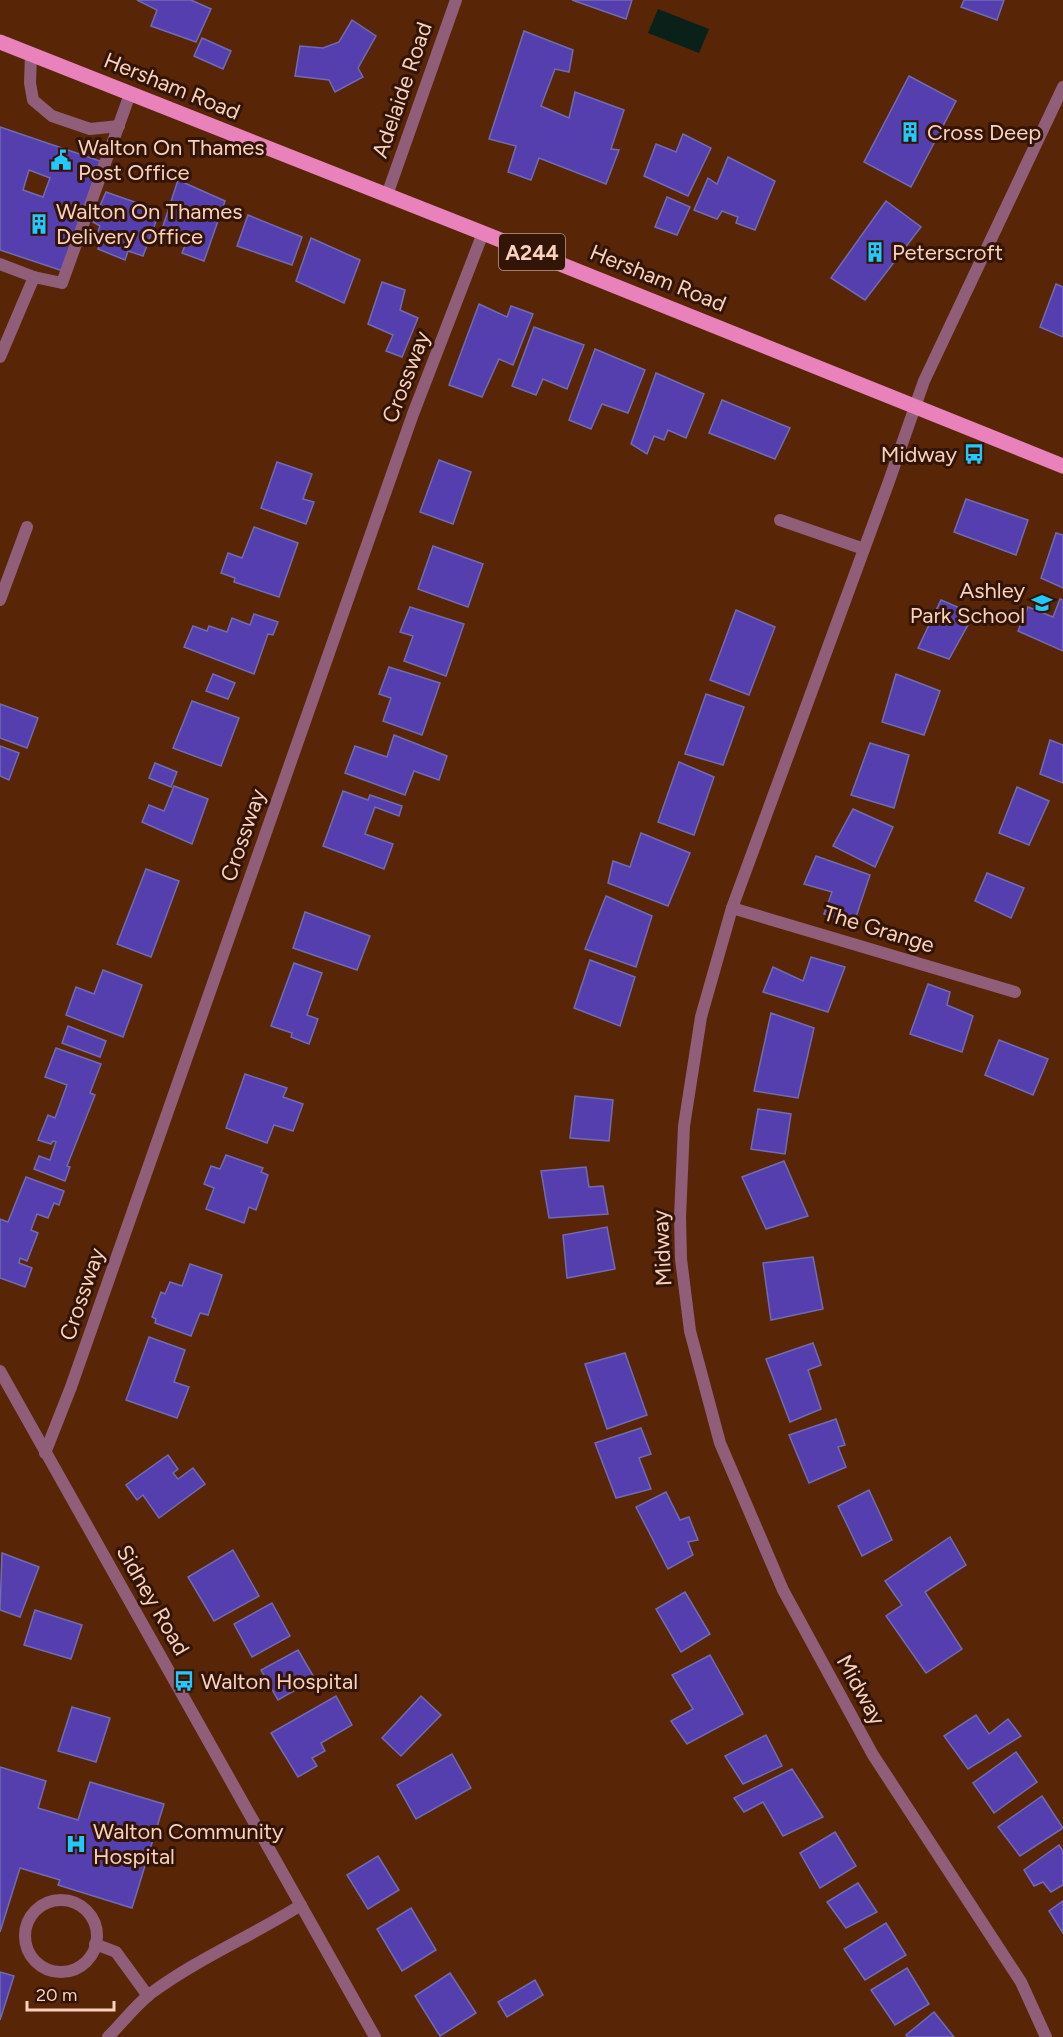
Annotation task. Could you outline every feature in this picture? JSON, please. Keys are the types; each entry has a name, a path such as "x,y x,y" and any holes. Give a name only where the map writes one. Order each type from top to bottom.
{"main road":[{"name":"Hersham Road","path":"0,42 915,405 1063,466"}],"street":[{"name":"Adelaide Road","path":"387,195 456,0"},
{"path":"32,54 30,83 33,100 52,116 90,129 119,126"},
{"name":"Midway","path":"1046,2037 1021,1982 873,1755 783,1590 720,1443 690,1331 681,1259 680,1217 684,1126 700,1017 732,908 924,381 1063,87"},
{"path":"0,264 34,277 62,283 130,94"},
{"name":"Crossway","path":"45,1453 75,1376 413,414 483,233"},
{"path":"0,357 34,277"},
{"path":"780,520 864,549"},
{"path":"0,600 27,526"},
{"name":"The Grange","path":"732,908 1015,992"},
{"name":"Sidney Road","path":"0,1371 375,2037"},
{"path":"56,1901 74,1903 85,1910 93,1920 96,1944 91,1956 82,1965 71,1971 59,1972 47,1969 32,1958 25,1941 26,1929 30,1917 39,1908 56,1901"},
{"path":"108,2037 148,1995 193,1965 270,1925 301,1905"},
{"path":"96,1944 116,1952 148,1995"}],"shaded area":[{"path":"658,9 709,29 699,53 648,33"}],"building":[{"path":"137,0 191,0 211,9 196,42 151,26 157,10"},
{"path":"572,0 632,0 626,19"},
{"path":"964,0 1004,0 997,20 961,7"},
{"path":"352,20 376,36 358,68 363,77 335,92 329,80 295,76 300,46 323,48 339,42"},
{"path":"524,31 573,50 569,72 555,69 541,106 569,118 575,92 624,110 611,149 619,150 606,184 539,158 531,180 508,172 516,146 489,139"},
{"path":"202,38 231,51 223,69 194,56"},
{"name":"Cross Deep","path":"909,76 956,101 911,187 864,162"},
{"name":"Walton On Thames Delivery Office","path":"0,127 100,161 63,271 0,250","holes":["29,170 50,178 43,197 23,190"]},
{"path":"683,134 711,148 688,196 644,176 656,144 676,152"},
{"path":"728,157 775,181 755,230 736,223 738,217 722,211 717,219 694,210 708,178 717,184"},
{"path":"178,180 225,201 204,261 182,253 188,238 163,226"},
{"path":"106,192 160,211 143,256 128,251 125,260 98,249 100,242 95,240 100,226 93,222"},
{"path":"667,197 690,207 677,235 655,227"},
{"name":"Peterscroft","path":"886,201 921,227 865,300 831,278"},
{"path":"248,215 302,237 292,265 237,246"},
{"path":"311,238 360,260 344,303 296,281"},
{"path":"382,282 405,290 400,310 418,318 402,357 386,351 393,335 368,324"},
{"path":"1056,284 1063,287 1063,337 1040,327"},
{"path":"479,304 507,317 511,306 533,314 513,365 499,359 482,397 449,385"},
{"path":"534,327 584,345 567,389 543,379 536,395 512,386"},
{"path":"595,349 645,370 628,413 602,404 591,429 569,420"},
{"path":"656,373 704,394 686,438 668,430 664,440 654,436 647,454 631,444"},
{"path":"722,400 790,428 775,459 709,433"},
{"path":"439,460 471,472 453,524 420,512"},
{"path":"277,462 312,474 303,499 314,502 306,524 261,508"},
{"path":"966,499 1028,520 1016,555 954,532"},
{"path":"254,527 298,543 279,597 234,582 235,578 221,573 228,553 242,558"},
{"path":"1056,533 1063,535 1063,588 1041,578"},
{"path":"433,546 483,564 468,607 418,589"},
{"path":"1060,599 1063,600 1063,651 1018,631 1028,607 1053,617"},
{"path":"941,600 974,614 949,659 918,648"},
{"path":"410,607 464,624 446,676 404,661 413,636 400,632"},
{"path":"736,610 775,627 749,695 710,680"},
{"path":"254,614 278,622 273,635 268,634 254,674 184,647 193,626 207,631 209,626 227,632 232,618 250,625"},
{"path":"389,667 440,683 422,735 383,721 391,698 379,694"},
{"path":"213,674 235,683 228,699 206,691"},
{"path":"896,674 940,691 924,735 882,722"},
{"path":"706,694 744,707 723,765 685,754"},
{"path":"192,701 239,718 221,766 173,748"},
{"path":"0,704 38,718 27,748 0,738"},
{"path":"394,735 447,756 439,780 414,771 405,795 345,773 355,746 387,757"},
{"path":"1050,740 1063,745 1063,783 1040,774"},
{"path":"870,743 909,755 894,808 851,795"},
{"path":"0,746 19,753 9,780 0,776"},
{"path":"679,762 714,777 694,835 658,822"},
{"path":"155,763 177,772 171,787 149,778"},
{"path":"174,786 208,799 192,844 142,822 149,805 164,811"},
{"path":"1017,787 1049,801 1029,845 999,833"},
{"path":"343,791 368,800 370,795 402,806 399,816 375,807 365,834 393,844 384,869 323,846"},
{"path":"853,809 893,827 875,867 833,846"},
{"path":"641,833 690,853 668,906 608,883 613,861 630,867"},
{"path":"816,856 870,875 854,923 824,914 832,892 804,884"},
{"path":"146,869 179,881 151,957 117,944"},
{"path":"987,873 1024,888 1011,918 975,901"},
{"path":"606,896 652,916 636,967 585,949"},
{"path":"305,912 370,936 357,970 293,948"},
{"path":"811,957 845,967 828,1012 763,992 773,967 803,981"},
{"path":"590,960 635,977 620,1026 574,1008"},
{"path":"294,963 322,973 307,1015 318,1019 309,1044 291,1037 292,1033 271,1026"},
{"path":"103,970 142,985 123,1037 66,1015 76,987 94,994"},
{"path":"928,984 950,992 947,1005 973,1016 962,1052 910,1034"},
{"path":"771,1013 814,1028 798,1098 754,1091"},
{"path":"68,1026 106,1041 100,1057 62,1043"},
{"path":"999,1040 1048,1059 1033,1095 985,1075"},
{"path":"56,1048 101,1064 90,1093 95,1095 67,1166 70,1167 65,1181 34,1169 39,1156 50,1160 56,1142 53,1141 51,1144 38,1140 48,1115 55,1118 67,1085 45,1077"},
{"path":"245,1074 287,1088 283,1097 303,1104 293,1131 274,1125 267,1143 226,1128"},
{"path":"575,1096 613,1100 609,1141 570,1138"},
{"path":"758,1109 791,1114 785,1154 751,1149"},
{"path":"226,1155 263,1168 261,1172 268,1175 256,1210 249,1207 244,1223 206,1209 214,1188 204,1184 211,1166 220,1169"},
{"path":"784,1161 808,1216 766,1229 742,1177"},
{"path":"586,1167 589,1187 603,1186 608,1214 549,1218 541,1171"},
{"path":"26,1177 64,1191 59,1205 54,1203 48,1218 37,1214 31,1230 38,1233 27,1261 20,1258 19,1263 32,1268 25,1287 0,1278 0,1219 8,1222"},
{"path":"607,1227 615,1269 567,1278 563,1235"},
{"path":"813,1257 823,1309 771,1320 763,1263"},
{"path":"190,1264 222,1275 208,1315 200,1313 191,1336 155,1323 156,1319 152,1317 161,1292 165,1294 170,1282 182,1286"},
{"path":"149,1337 185,1350 174,1382 189,1387 177,1418 126,1400"},
{"path":"813,1343 821,1365 808,1370 821,1409 790,1422 766,1359"},
{"path":"625,1353 647,1415 607,1429 585,1364"},
{"path":"836,1419 845,1445 838,1447 846,1467 809,1483 789,1435"},
{"path":"641,1428 651,1454 639,1458 651,1489 616,1498 595,1443"},
{"path":"168,1455 178,1469 173,1473 178,1479 193,1468 205,1484 159,1518 143,1495 137,1500 126,1485"},
{"path":"869,1490 892,1540 862,1556 838,1506"},
{"path":"666,1492 680,1520 689,1517 698,1540 688,1542 693,1555 668,1569 636,1507"},
{"path":"950,1537 966,1565 925,1592 962,1649 926,1673 886,1616 902,1605 885,1581"},
{"path":"233,1550 259,1596 214,1621 188,1577"},
{"path":"2,1553 39,1567 20,1617 0,1610"},
{"path":"685,1592 710,1634 681,1652 656,1609"},
{"path":"272,1603 290,1636 252,1657 234,1624"},
{"path":"35,1610 82,1625 71,1659 24,1645"},
{"path":"298,1650 315,1679 278,1700 261,1670"},
{"path":"710,1655 743,1714 687,1744 671,1721 693,1709 672,1675"},
{"path":"336,1696 352,1725 321,1743 325,1751 312,1758 317,1766 298,1777 271,1733"},
{"path":"421,1696 441,1715 401,1756 382,1738"},
{"path":"72,1707 110,1718 96,1762 58,1751"},
{"path":"976,1715 989,1734 1008,1719 1021,1736 968,1769 944,1736"},
{"path":"766,1735 782,1766 743,1784 725,1756"},
{"path":"1016,1752 1037,1782 994,1813 973,1783"},
{"path":"452,1754 471,1788 416,1819 397,1785"},
{"name":"Walton Community Hospital","path":"0,1767 46,1781 38,1808 78,1820 90,1782 164,1804 132,1908 58,1885 60,1880 20,1868 0,1932"},
{"path":"792,1769 823,1817 783,1836 763,1802 744,1812 734,1798"},
{"path":"1042,1796 1063,1828 1020,1856 998,1827"},
{"path":"835,1832 856,1866 820,1888 800,1853"},
{"path":"1059,1845 1063,1851 1063,1885 1051,1892 1043,1882 1034,1886 1024,1870"},
{"path":"378,1856 399,1890 368,1909 347,1875"},
{"path":"858,1883 877,1912 846,1928 827,1902"},
{"path":"1063,1901 1063,1933 1049,1911"},
{"path":"411,1908 436,1950 402,1971 377,1929"},
{"path":"886,1923 906,1955 865,1980 844,1949"},
{"path":"907,1968 929,2004 895,2025 871,1990"},
{"path":"0,1972 14,1976 0,2020"},
{"path":"450,1973 476,2013 440,2036 415,1996"},
{"path":"535,1980 543,1995 507,2017 498,2002"},
{"path":"934,2012 954,2037 907,2037 906,2035"}],"place":[{"name":"Cross Deep","path":"910,132"},
{"name":"Walton On Thames Post Office","path":"61,160"},
{"name":"Walton On Thames Delivery Office","path":"39,224"},
{"name":"Peterscroft","path":"875,252"},
{"name":"Midway","path":"974,454"},
{"name":"Ashley Park School","path":"1042,603"},
{"name":"Walton Hospital","path":"184,1681"},
{"name":"Walton Community Hospital","path":"76,1844"}]}
